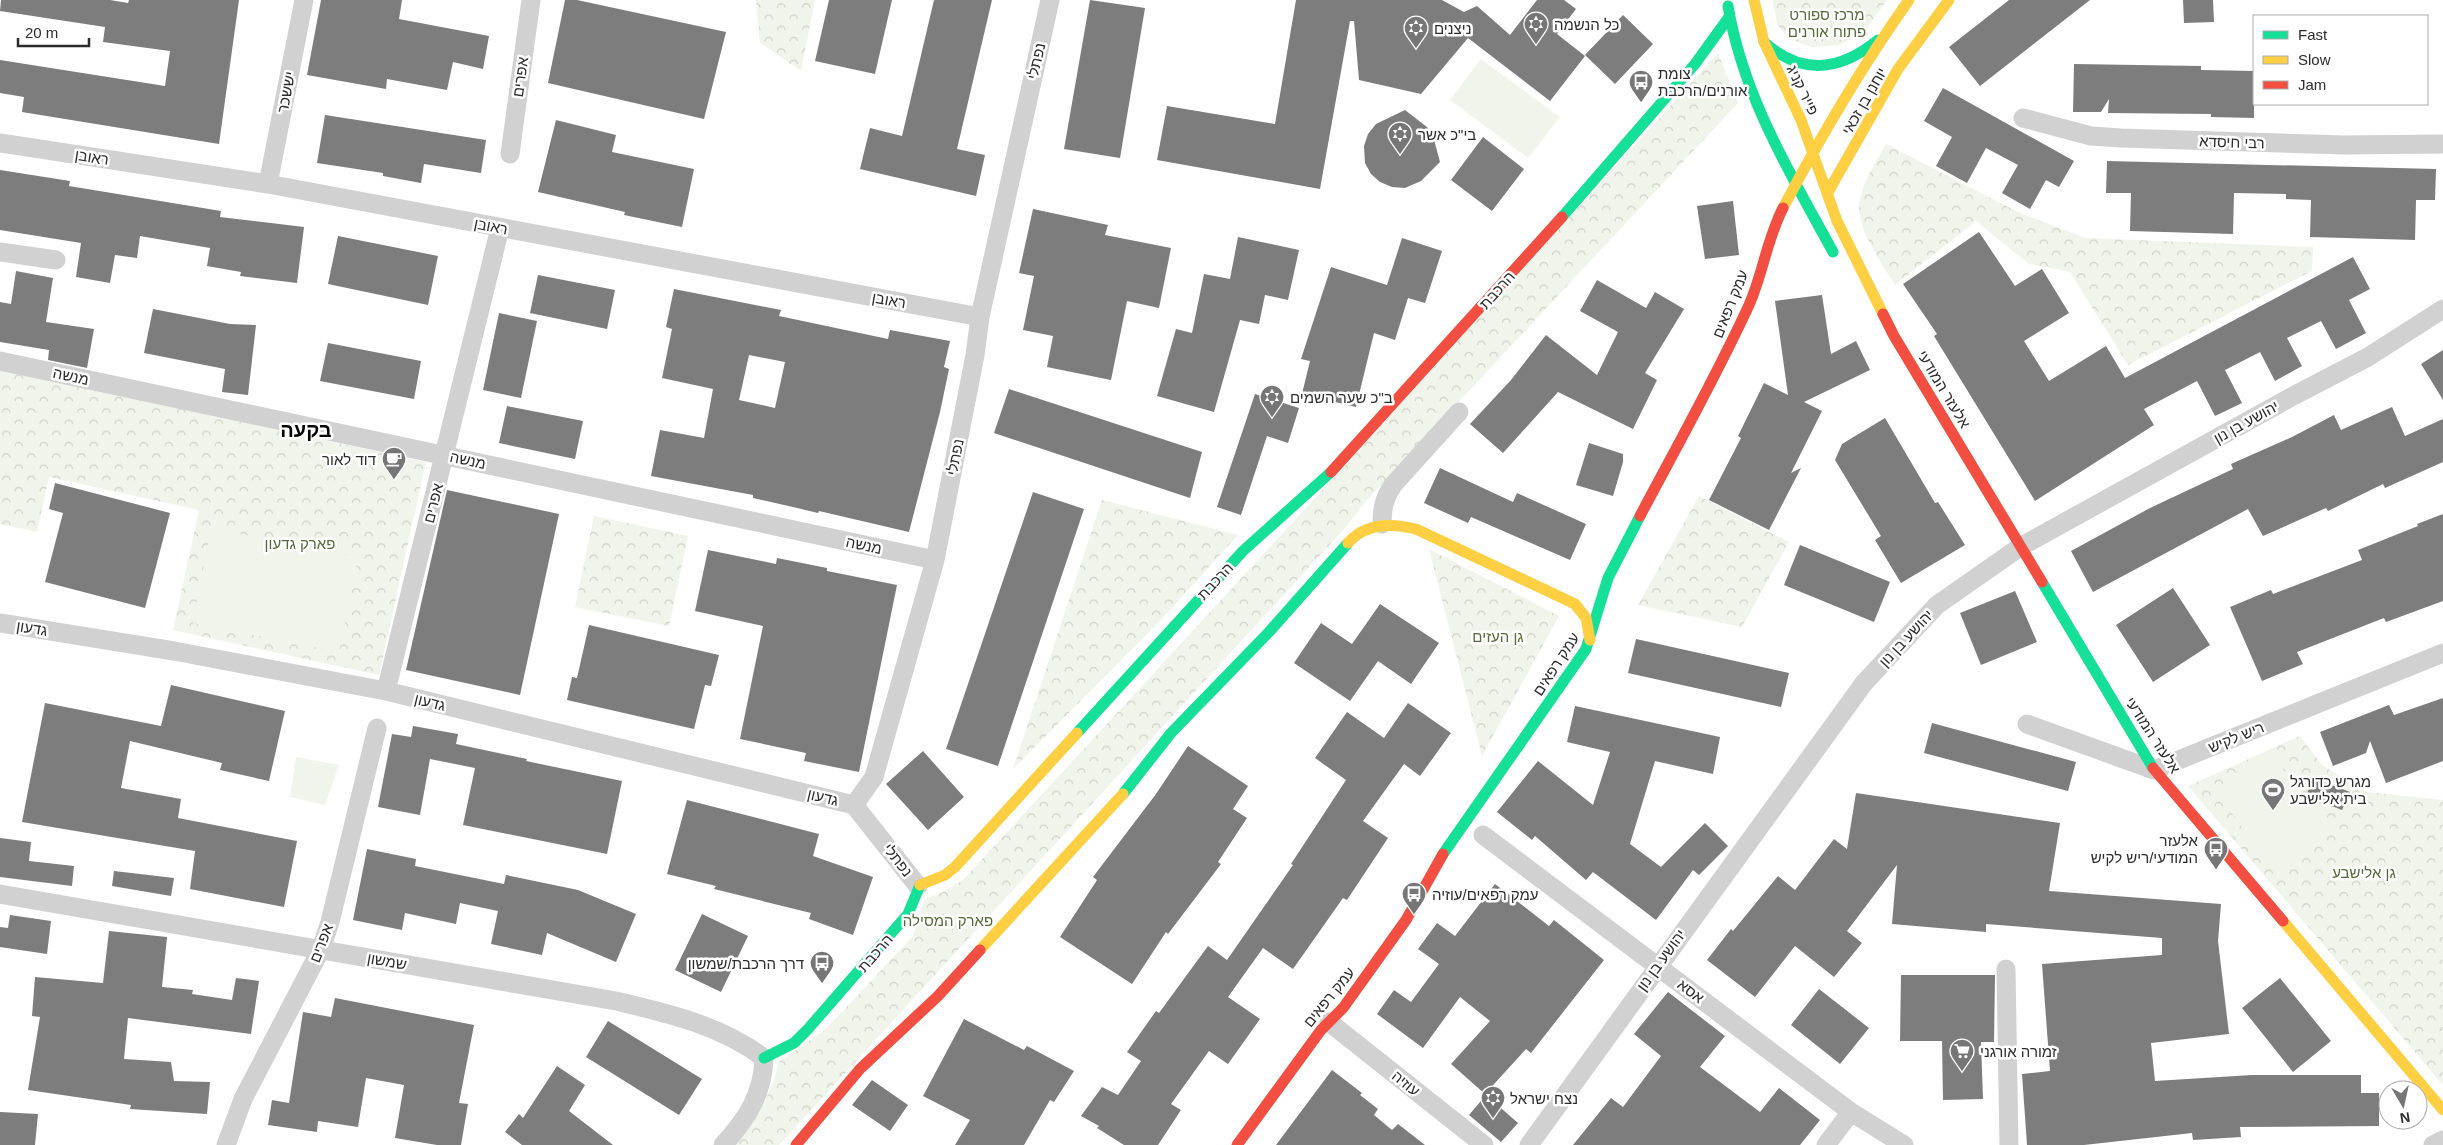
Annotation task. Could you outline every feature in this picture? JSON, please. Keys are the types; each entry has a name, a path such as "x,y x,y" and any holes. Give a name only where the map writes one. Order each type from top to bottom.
{"street":[{"name":"יששכר","path":"268,184 304,0"},
{"name":"אפרים","path":"510,154 530,0"},
{"name":"נפתלי","path":"918,886 854,805 874,777 935,560 980,316 1050,0"},
{"path":"1727,0 1739,62 1746,80 1797,184 1839,261"},
{"name":"פייר קניג","path":"1754,0 1764,42 1801,120 1827,194"},
{"path":"1764,42 1777,54 1789,60 1803,64 1826,64 1856,55 1869,48 1884,34 1909,0"},
{"name":"יוחנן בן זכאי","path":"1827,194 1909,53 1928,24 1949,0"},
{"name":"הרכבת","path":"764,1058 794,1043 808,1029 908,914 918,886 945,875 955,866 1242,551 1330,473 1519,266 1689,72 1729,17"},
{"name":"עמק רפאים","path":"1237,1145 1329,1022 1343,1008 1406,920 1441,857 1590,640 1597,609 1608,578 1731,343 1750,302 1774,227 1813,152 1884,34"},
{"name":"רבי חיסדא","path":"2023,118 2091,136 2121,138 2344,145 2443,144"},
{"name":"ראובן","path":"0,143 268,184 980,316"},
{"path":"1797,184 1810,191 1827,194"},
{"name":"אלעזר המודעי","path":"1827,194 1846,240 1894,336 2154,770 2443,1110"},
{"name":"אפרים","path":"386,691 500,228"},
{"path":"0,252 56,260"},
{"name":"אלעזר המודעי","path":"1857,289 1894,336"},
{"name":"יהושע בן נון","path":"1529,1145 1864,683 1937,605 2020,547 2295,395 2368,357 2443,309"},
{"name":"מנשה","path":"0,361 935,560"},
{"path":"1382,524 1382,510 1385,497 1393,485 1460,412"},
{"path":"796,1145 860,1069 938,996 1106,813 1171,733 1263,638 1353,537 1367,528 1382,524 1400,524 1416,529 1569,600 1584,613 1588,624 1590,640"},
{"name":"גדעון","path":"0,623 174,651 386,691 854,805"},
{"name":"ריש לקיש","path":"2154,770 2443,653"},
{"path":"2027,724 2154,770"},
{"name":"אפרים","path":"226,1145 244,1099 321,949 330,922 377,728"},
{"name":"אסא","path":"1483,834 1851,1112 1904,1145"},
{"name":"שמשון","path":"0,894 616,1002 678,1016 743,1044 764,1058"},
{"path":"2006,969 2009,1145"},
{"name":"עוזיה","path":"1329,1022 1484,1145"},
{"path":"723,1145 751,1110 761,1084 764,1058"},
{"path":"1826,1145 1851,1112"},
{"path":"2433,1145 2443,1140"}],"green space":[{"path":"756,0 815,0 801,71 760,43"},
{"name":"מרכז ספורט פתוח אורנים","path":"1773,0 1887,0 1866,29 1839,45 1812,47 1788,39 1777,24"},
{"name":"פארק המסילה","path":"1718,53 1738,103 1367,500 1345,528 779,1145 733,1145 760,1112 774,1080 779,1062 827,1028 913,936 925,899 943,892 963,880 1341,470"},
{"path":"1481,59 1560,117 1528,158 1450,100"},
{"path":"1886,144 2020,213 2085,238 2313,247 2312,271 2128,365 2070,272 2029,264 1976,221 1895,285 1871,246 1859,213 1863,188"},
{"name":"פארק גדעון","path":"0,370 426,462 379,675 173,630 199,510 49,477 37,532 0,524"},
{"path":"1699,496 1789,542 1742,627 1638,605"},
{"path":"1102,500 1238,535 1158,623 1013,769"},
{"path":"594,516 688,536 669,626 575,607"},
{"path":"211,528 358,557 339,652 193,623"},
{"name":"גן העזים","path":"1429,549 1559,616 1482,756"},
{"name":"גן אלישבע","path":"2300,736 2322,765 2366,792 2443,800 2443,1085 2188,786"},
{"name":"מגרש כדורגל בית אלישבע","path":"2269,751 2330,830 2276,871 2216,792"},
{"path":"296,757 339,765 325,805 290,797"}],"building":[{"path":"1,0 110,0 128,3 129,0 239,0 219,144 22,112 24,97 0,93 0,60 165,86 170,51 103,42 105,27 0,11"},
{"path":"321,0 402,0 399,19 489,36 483,69 453,62 447,90 387,79 386,89 307,75"},
{"path":"565,0 577,0 726,32 704,119 548,83"},
{"path":"829,0 892,0 875,74 815,61"},
{"path":"934,0 992,0 957,149 985,155 976,196 860,169 870,128 902,136"},
{"path":"1090,0 1145,8 1120,158 1064,149"},
{"path":"1296,0 1442,0 1464,12 1477,6 1510,35 1537,0 1564,0 1576,9 1557,34 1585,56 1550,101 1468,38 1421,94 1359,80 1354,21 1350,21 1320,189 1157,160 1167,106 1275,124"},
{"path":"2009,0 2090,0 1980,86 1949,47"},
{"path":"2183,0 2213,0 2214,22 2184,23"},
{"name":"כל הנשמה","path":"1623,15 1653,44 1615,84 1585,55"},
{"path":"2074,64 2201,66 2201,70 2253,71 2254,118 2211,117 2211,114 2108,113 2109,99 2101,112 2073,112"},
{"path":"1943,88 2074,161 2059,187 2046,180 2030,209 2002,193 2018,165 1986,148 1967,183 1936,166 1952,137 1924,121"},
{"name":"בי\"כ אשר","path":"1405,110 1427,127 1433,136 1440,162 1421,181 1405,188 1392,187 1380,182 1371,174 1365,163 1364,146 1368,134 1376,124"},
{"path":"325,115 486,140 481,173 424,164 421,183 383,176 383,173 317,163"},
{"path":"556,120 616,135 612,152 694,169 682,227 624,215 625,212 538,192"},
{"path":"1483,137 1524,169 1492,211 1451,180"},
{"path":"2107,161 2436,169 2435,200 2416,200 2415,240 2310,237 2311,200 2286,199 2286,194 2234,193 2233,234 2130,231 2131,193 2106,193"},
{"path":"0,170 70,181 69,186 221,211 220,217 304,227 297,283 240,276 241,272 207,266 210,248 140,236 137,258 115,255 110,283 76,277 81,243 0,230"},
{"path":"1733,201 1739,255 1705,259 1697,206"},
{"path":"1033,209 1108,225 1105,235 1171,248 1159,308 1127,301 1111,380 1047,367 1053,336 1023,330 1034,276 1019,273"},
{"path":"1979,232 2015,286 2042,269 2069,313 2024,341 2049,381 2106,346 2125,378 2353,257 2370,289 2349,300 2366,333 2336,349 2321,321 2287,338 2302,366 2275,381 2260,352 2225,370 2242,403 2215,416 2197,381 2144,409 2154,425 2035,501 1934,336 1937,334 1903,284"},
{"path":"338,236 438,256 428,305 328,284"},
{"path":"1238,237 1299,250 1288,300 1265,295 1259,324 1240,320 1214,412 1157,396 1176,329 1192,333 1204,274 1230,279"},
{"path":"1402,238 1442,251 1425,303 1408,298 1395,340 1374,333 1356,407 1302,394 1310,361 1301,359 1331,267 1387,285"},
{"path":"16,271 53,278 46,322 94,329 87,368 48,360 49,350 0,342 0,302 11,304"},
{"path":"538,275 615,290 607,329 530,313"},
{"path":"1597,280 1646,308 1655,292 1684,309 1645,373 1657,380 1633,429 1558,392 1503,453 1470,424 1511,380 1546,335 1597,375 1618,332 1580,311"},
{"path":"674,289 781,310 779,316 888,339 890,330 950,341 944,367 949,369 940,412 909,532 753,498 753,495 651,476 660,430 704,438 713,389 662,378 672,329 666,327","holes":["749,355 785,362 775,408 739,400"]},
{"path":"1822,295 1831,354 1856,341 1870,370 1804,402 1822,411 1791,473 1801,468 1769,530 1709,500 1741,438 1738,436 1764,383 1788,395 1775,301"},
{"path":"153,309 230,324 256,325 248,395 222,392 225,369 144,353"},
{"path":"499,313 537,321 521,398 483,390"},
{"path":"328,343 421,361 414,399 320,381"},
{"path":"2443,350 2443,400 2421,364"},
{"path":"1009,389 1202,452 1190,498 994,433"},
{"path":"1255,394 1299,408 1288,443 1267,436 1241,515 1217,507"},
{"path":"507,406 583,421 575,459 499,443"},
{"path":"2392,407 2405,436 2443,419 2443,462 2385,488 2383,484 2328,511 2326,508 2263,536 2248,509 2093,592 2071,551 2150,508 2233,469 2231,464 2292,437 2334,415 2341,430"},
{"path":"1885,418 1935,503 1938,502 1965,545 1901,583 1875,540 1881,536 1835,460 1842,444"},
{"path":"1589,443 1623,454 1623,462 1613,496 1576,485"},
{"path":"1440,468 1513,502 1517,493 1586,524 1570,560 1471,517 1468,523 1424,503"},
{"path":"55,483 170,513 145,608 45,582 63,513 49,509"},
{"path":"447,490 559,514 520,695 406,670"},
{"path":"1033,492 1084,509 998,766 946,749"},
{"path":"2443,514 2443,601 2386,622 2384,618 2297,652 2303,664 2262,681 2230,607 2271,590 2273,594 2362,560 2358,550"},
{"path":"1800,545 1890,582 1874,622 1784,585"},
{"path":"708,550 776,564 777,558 827,568 827,571 897,585 859,772 804,761 806,753 740,739 763,626 695,611"},
{"path":"2173,588 2210,645 2153,682 2116,625"},
{"path":"2015,591 2037,642 1981,665 1960,613"},
{"path":"1380,604 1439,643 1411,684 1378,661 1350,701 1294,663 1321,623 1352,644"},
{"path":"589,625 719,655 711,686 705,685 694,729 567,700 572,677 577,678"},
{"path":"1636,639 1789,673 1781,707 1628,673"},
{"path":"171,685 285,711 269,781 220,770 222,763 130,741 121,788 181,799 178,818 297,841 284,907 190,889 195,851 22,822 45,703 161,726"},
{"path":"2443,698 2443,761 2386,783 2370,741 2366,753 2333,766 2320,732 2389,705 2394,715"},
{"path":"1408,703 1451,733 1420,776 1404,764 1363,821 1388,838 1347,900 1343,898 1293,969 1263,948 1228,997 1260,1019 1228,1064 1209,1051 1171,1104 1181,1110 1158,1145 1124,1145 1097,1128 1099,1126 1081,1116 1102,1087 1118,1095 1141,1061 1127,1052 1156,1011 1159,1013 1208,946 1227,960 1293,865 1291,864 1346,780 1315,758 1347,712 1384,738"},
{"path":"1575,706 1720,737 1713,774 1655,761 1630,844 1661,867 1705,823 1728,846 1699,875 1693,870 1656,920 1593,872 1586,880 1535,836 1532,840 1497,812 1538,761 1593,805 1610,752 1567,742"},
{"path":"1932,723 2076,762 2068,791 1924,753"},
{"path":"413,726 458,734 456,744 622,781 607,854 463,825 475,768 430,759 420,815 378,807 392,734 411,737"},
{"path":"1188,746 1248,786 1233,809 1247,818 1218,862 1221,864 1168,934 1166,932 1132,984 1060,937 1097,880 1093,877 1156,794"},
{"path":"923,751 964,797 928,830 886,784"},
{"path":"2313,778 2350,792 2342,810 2306,796"},
{"path":"1856,793 2060,823 2049,891 2221,904 2218,941 2229,1034 2151,1043 2155,1081 2252,1075 2361,1075 2361,1093 2378,1093 2378,1126 2240,1127 2241,1137 2193,1140 2192,1133 2084,1145 2027,1145 2022,1074 2050,1071 2042,964 2162,955 2162,938 1986,924 1986,932 1892,924 1897,865 1847,931 1862,943 1834,977 1795,946 1755,997 1707,960 1731,929 1733,931 1778,876 1795,890 1834,839 1847,849"},
{"path":"687,800 819,834 813,856 873,877 853,935 809,919 811,913 714,889 716,886 667,874"},
{"path":"0,838 31,842 29,861 74,866 72,886 0,877"},
{"path":"367,849 416,859 415,866 504,884 506,875 578,890 636,914 616,962 547,933 542,955 491,944 498,911 460,903 456,924 405,913 402,930 353,920"},
{"path":"114,871 174,878 171,896 112,886"},
{"path":"1495,884 1549,926 1554,920 1604,960 1531,1053 1526,1049 1485,1094 1451,1064 1490,1021 1460,997 1423,1048 1377,1014 1394,990 1411,1002 1439,964 1418,949 1437,923 1455,936"},
{"path":"702,914 748,936 721,992 675,970"},
{"path":"10,915 51,921 47,954 0,947 0,927 8,928"},
{"path":"109,931 167,937 162,987 193,990 192,994 232,1000 236,978 259,981 251,1034 128,1018 124,1059 171,1062 174,1081 210,1082 207,1114 130,1109 131,1105 28,1090 40,1017 32,1016 35,977 103,983"},
{"path":"1901,975 1995,975 1994,1042 1981,1042 1983,1099 1943,1100 1942,1041 1900,1041"},
{"path":"2280,978 2331,1041 2293,1072 2242,1008"},
{"path":"1819,989 1869,1028 1840,1064 1791,1025"},
{"path":"1668,992 1725,1036 1700,1067 1760,1112 1779,1088 1820,1120 1800,1145 1573,1145 1611,1098 1623,1107 1661,1056 1634,1034"},
{"path":"335,998 474,1025 459,1103 468,1104 461,1145 437,1145 395,1138 404,1085 366,1078 358,1127 318,1121 317,1132 268,1125 272,1100 289,1103 303,1012 331,1017"},
{"path":"964,1019 1024,1050 1027,1046 1074,1071 1054,1102 1050,1100 1024,1145 955,1145 970,1120 923,1096"},
{"path":"608,1021 702,1079 679,1115 586,1057"},
{"path":"557,1066 585,1085 569,1111 613,1145 522,1145 505,1132 519,1114 523,1118"},
{"path":"1332,1070 1362,1093 1360,1095 1378,1109 1374,1115 1392,1130 1398,1124 1425,1145 1276,1145"},
{"path":"872,1080 908,1105 890,1131 852,1105"},
{"name":"נצח ישראל","path":"1486,1095 1518,1123 1501,1142 1469,1115"},
{"path":"0,1112 38,1114 35,1145 0,1145"}],"traffic: fast":[{"path":"1728,6 1735,39 1756,103 1785,163 1833,252"},
{"path":"1562,217 1695,64 1729,17"},
{"path":"1764,42 1778,53 1792,60 1821,65 1850,58 1878,40"},
{"path":"1077,733 1243,551 1331,472"},
{"path":"1443,854 1586,649 1608,578 1640,516"},
{"path":"1123,794 1171,733 1269,632 1348,543"},
{"path":"2042,582 2153,768"},
{"path":"764,1058 794,1043 808,1029 908,914 920,885"}],"traffic: slow":[{"path":"1754,0 1764,42 1801,120 1837,221 1883,314"},
{"path":"1783,208 1843,102 1909,0"},
{"path":"1827,194 1898,69 1949,0"},
{"path":"1348,543 1362,532 1379,526 1398,526 1416,529 1575,604 1586,618 1590,640"},
{"path":"920,885 945,875 955,867 1077,733"},
{"path":"980,950 1123,794"},
{"path":"2283,921 2443,1110"}],"traffic: jam":[{"path":"1640,516 1710,385 1749,305 1783,208"},
{"path":"1331,472 1562,217"},
{"path":"1883,314 1894,336 2042,582"},
{"path":"2153,768 2283,921"},
{"path":"1237,1145 1321,1030 1343,1008 1406,920 1443,854"},
{"path":"796,1145 860,1069 938,996 980,950"}],"place":[{"name":"כל הנשמה","path":"1536,45"},
{"name":"ניצנים","path":"1416,49"},
{"name":"צומת אורנים/הרכבת","path":"1641,103"},
{"name":"בי\"כ אשר","path":"1400,155"},
{"name":"ב\"כ שער השמים","path":"1272,418"},
{"name":"דוד לאור","path":"394,480"},
{"name":"מגרש כדורגל בית אלישבע","path":"2273,811"},
{"name":"אלעזר המודעי/ריש לקיש","path":"2216,870"},
{"name":"עמק רפאים/עוזיה","path":"1414,915"},
{"name":"דרך הרכבת/שמשון","path":"822,984"},
{"name":"זמורה אורגני","path":"1962,1072"},
{"name":"נצח ישראל","path":"1493,1119"}],"district":[{"name":"בקעה","path":"306,430"}]}
